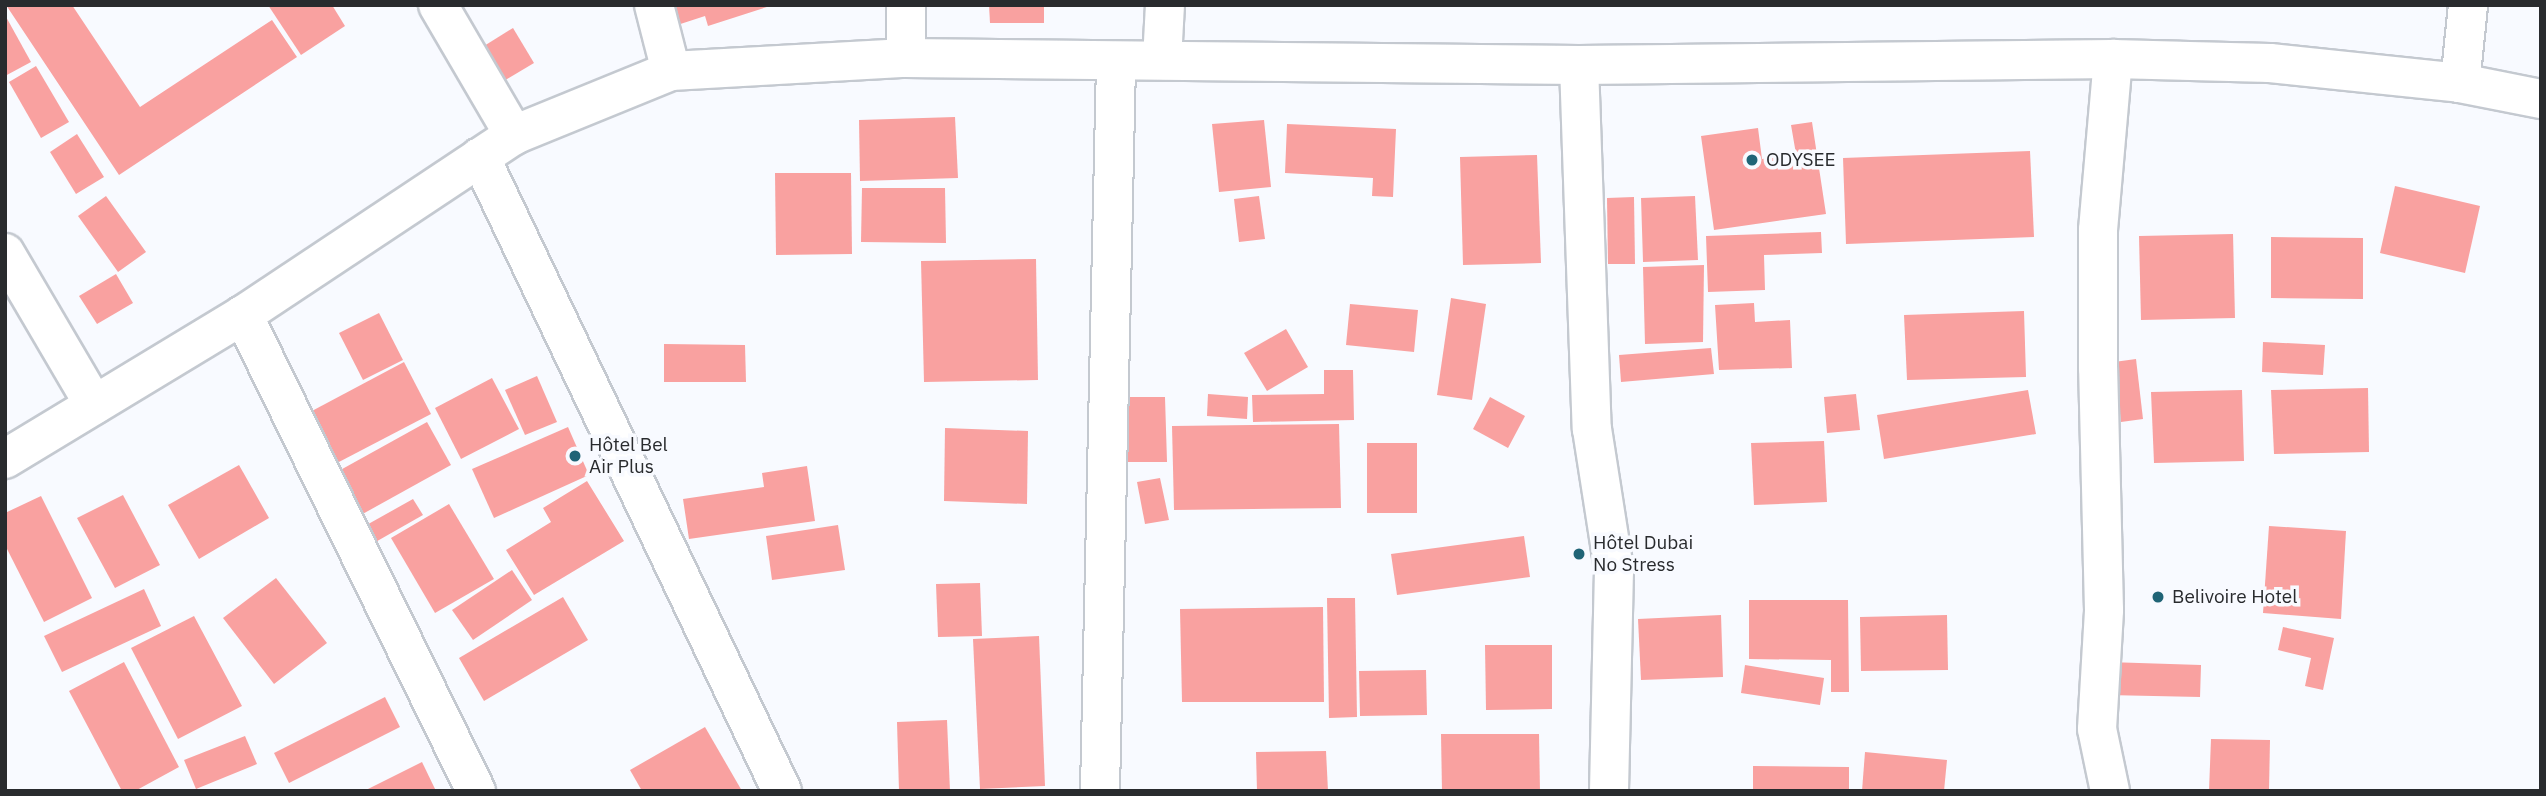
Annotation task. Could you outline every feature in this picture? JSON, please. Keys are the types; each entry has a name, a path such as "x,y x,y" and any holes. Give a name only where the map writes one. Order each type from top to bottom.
{"street":[{"path":"438,5 514,135"},
{"path":"654,5 671,71"},
{"path":"906,5 906,58"},
{"path":"1162,60 1165,5"},
{"path":"2460,83 2468,5"},
{"path":"5,459 243,315 514,135 671,71 906,58 1579,65 2113,59 2270,62 2460,83 2541,99"},
{"path":"2110,791 2097,729 2104,610 2098,230 2113,59"},
{"path":"1100,791 1116,62"},
{"path":"1579,65 1592,429 1614,569 1609,791"},
{"path":"480,158 782,791"},
{"path":"5,253 94,405"},
{"path":"243,315 476,791"}],"building":[{"path":"6,5 72,5 140,107 272,20 297,57 119,175"},
{"path":"268,5 332,5 345,26 301,55"},
{"path":"654,5 770,6 708,26 705,16 662,30"},
{"path":"989,5 1044,5 1044,23 990,23"},
{"path":"5,15 31,62 5,76"},
{"path":"513,28 534,63 497,85 476,51"},
{"path":"36,66 69,122 41,138 9,82"},
{"path":"955,117 958,178 860,181 859,120"},
{"path":"1264,120 1271,187 1219,192 1212,124"},
{"path":"1812,122 1826,214 1714,230 1701,136 1758,128 1762,159 1796,154 1791,125"},
{"path":"1287,124 1396,129 1393,197 1372,196 1373,178 1285,173"},
{"path":"77,134 104,177 76,194 50,152"},
{"path":"2030,151 2034,237 1846,244 1843,158"},
{"path":"1537,155 1541,263 1463,265 1460,157"},
{"path":"775,173 851,173 852,254 776,255"},
{"path":"2395,186 2480,206 2465,273 2380,253"},
{"path":"862,188 945,188 946,243 861,242"},
{"path":"106,196 146,252 118,272 78,216"},
{"path":"1259,196 1265,239 1239,242 1234,199"},
{"path":"1695,196 1698,260 1643,262 1641,198"},
{"path":"1634,197 1635,264 1608,264 1607,198"},
{"path":"1821,232 1822,253 1764,255 1765,290 1708,292 1706,236"},
{"path":"2233,234 2235,318 2141,320 2139,236"},
{"path":"2271,237 2363,238 2363,299 2271,298"},
{"path":"1036,259 1038,380 924,382 921,261"},
{"path":"1704,265 1703,342 1645,344 1643,267"},
{"path":"116,274 133,303 97,324 79,296"},
{"path":"1451,298 1486,304 1472,400 1437,395"},
{"path":"1754,303 1755,322 1790,320 1792,368 1719,370 1715,305"},
{"path":"1350,304 1418,310 1414,352 1346,345"},
{"path":"2024,311 2026,377 1907,380 1904,315"},
{"path":"379,313 403,360 363,380 339,333"},
{"path":"1286,329 1308,367 1267,391 1244,353"},
{"path":"2263,342 2325,345 2323,375 2262,372"},
{"path":"664,344 745,345 746,382 664,382"},
{"path":"1711,348 1714,374 1621,382 1619,355"},
{"path":"2136,359 2143,419 2121,422 2114,362"},
{"path":"404,362 431,414 337,463 310,412"},
{"path":"1324,370 1353,370 1354,420 1253,422 1252,395 1324,394"},
{"path":"537,376 557,422 525,435 505,390"},
{"path":"492,378 519,429 461,459 435,408"},
{"path":"2368,388 2369,452 2274,454 2271,390"},
{"path":"2028,390 2036,434 1884,459 1877,415"},
{"path":"2242,390 2244,461 2154,463 2151,392"},
{"path":"1208,394 1248,397 1247,419 1207,416"},
{"path":"1856,394 1860,430 1827,433 1824,397"},
{"path":"1123,397 1165,397 1167,462 1124,462"},
{"path":"1490,397 1525,416 1508,448 1473,429"},
{"path":"427,422 451,465 359,516 335,473"},
{"path":"1339,424 1341,508 1174,510 1172,426"},
{"path":"568,427 589,475 494,518 472,469"},
{"path":"945,428 1028,431 1027,504 944,501"},
{"path":"1824,441 1827,502 1754,505 1751,443"},
{"path":"1367,443 1417,443 1417,513 1367,513"},
{"path":"239,465 269,518 199,559 168,505"},
{"path":"807,466 815,521 689,539 683,499 764,487 762,473"},
{"path":"1160,478 1169,520 1145,524 1137,482"},
{"path":"587,481 624,541 534,595 506,550 551,522 543,508"},
{"path":"123,495 160,565 115,588 77,518"},
{"path":"41,496 92,598 44,622 5,545 5,513"},
{"path":"413,499 423,515 372,544 363,527"},
{"path":"449,504 494,579 435,613 391,538"},
{"path":"838,525 845,570 772,580 766,536"},
{"path":"2269,526 2346,531 2341,619 2263,613"},
{"path":"1524,536 1530,577 1397,595 1391,554"},
{"path":"512,570 532,600 473,640 452,610"},
{"path":"276,578 327,643 274,684 223,618"},
{"path":"980,583 982,636 938,637 936,584"},
{"path":"144,589 161,626 62,672 44,636"},
{"path":"563,597 588,640 484,701 459,658"},
{"path":"1327,598 1355,598 1357,717 1329,718"},
{"path":"1749,600 1848,600 1849,692 1831,692 1831,660 1749,659"},
{"path":"1323,607 1324,702 1182,702 1180,609"},
{"path":"1721,615 1723,677 1641,680 1638,619"},
{"path":"1947,615 1948,670 1861,671 1860,617"},
{"path":"194,616 242,706 178,739 131,648"},
{"path":"2283,627 2334,638 2323,690 2305,686 2311,658 2278,650"},
{"path":"1039,636 1045,786 980,789 973,639"},
{"path":"1485,645 1552,645 1552,709 1486,710"},
{"path":"124,662 179,767 135,791 122,791 69,691"},
{"path":"2108,662 2201,665 2200,697 2107,695"},
{"path":"1745,665 1824,678 1820,705 1741,693"},
{"path":"1426,670 1427,715 1360,716 1359,671"},
{"path":"385,697 400,727 289,783 274,753"},
{"path":"947,720 950,791 899,791 897,722"},
{"path":"705,727 742,791 642,791 630,770"},
{"path":"1441,734 1539,734 1540,791 1442,791"},
{"path":"245,736 257,764 196,789 184,760"},
{"path":"2211,739 2270,740 2269,791 2209,791"},
{"path":"1326,751 1328,791 1257,791 1256,752"},
{"path":"1865,752 1947,760 1944,791 1862,791"},
{"path":"422,762 436,791 364,791"},
{"path":"1753,766 1849,767 1849,791 1753,791"}],"place":[{"name":"ODYSEE","path":"1752,160"},
{"name":"Hôtel Bel Air Plus","path":"575,456"},
{"name":"Hôtel Dubai No Stress","path":"1579,554"},
{"name":"Belivoire Hotel","path":"2158,597"}]}
